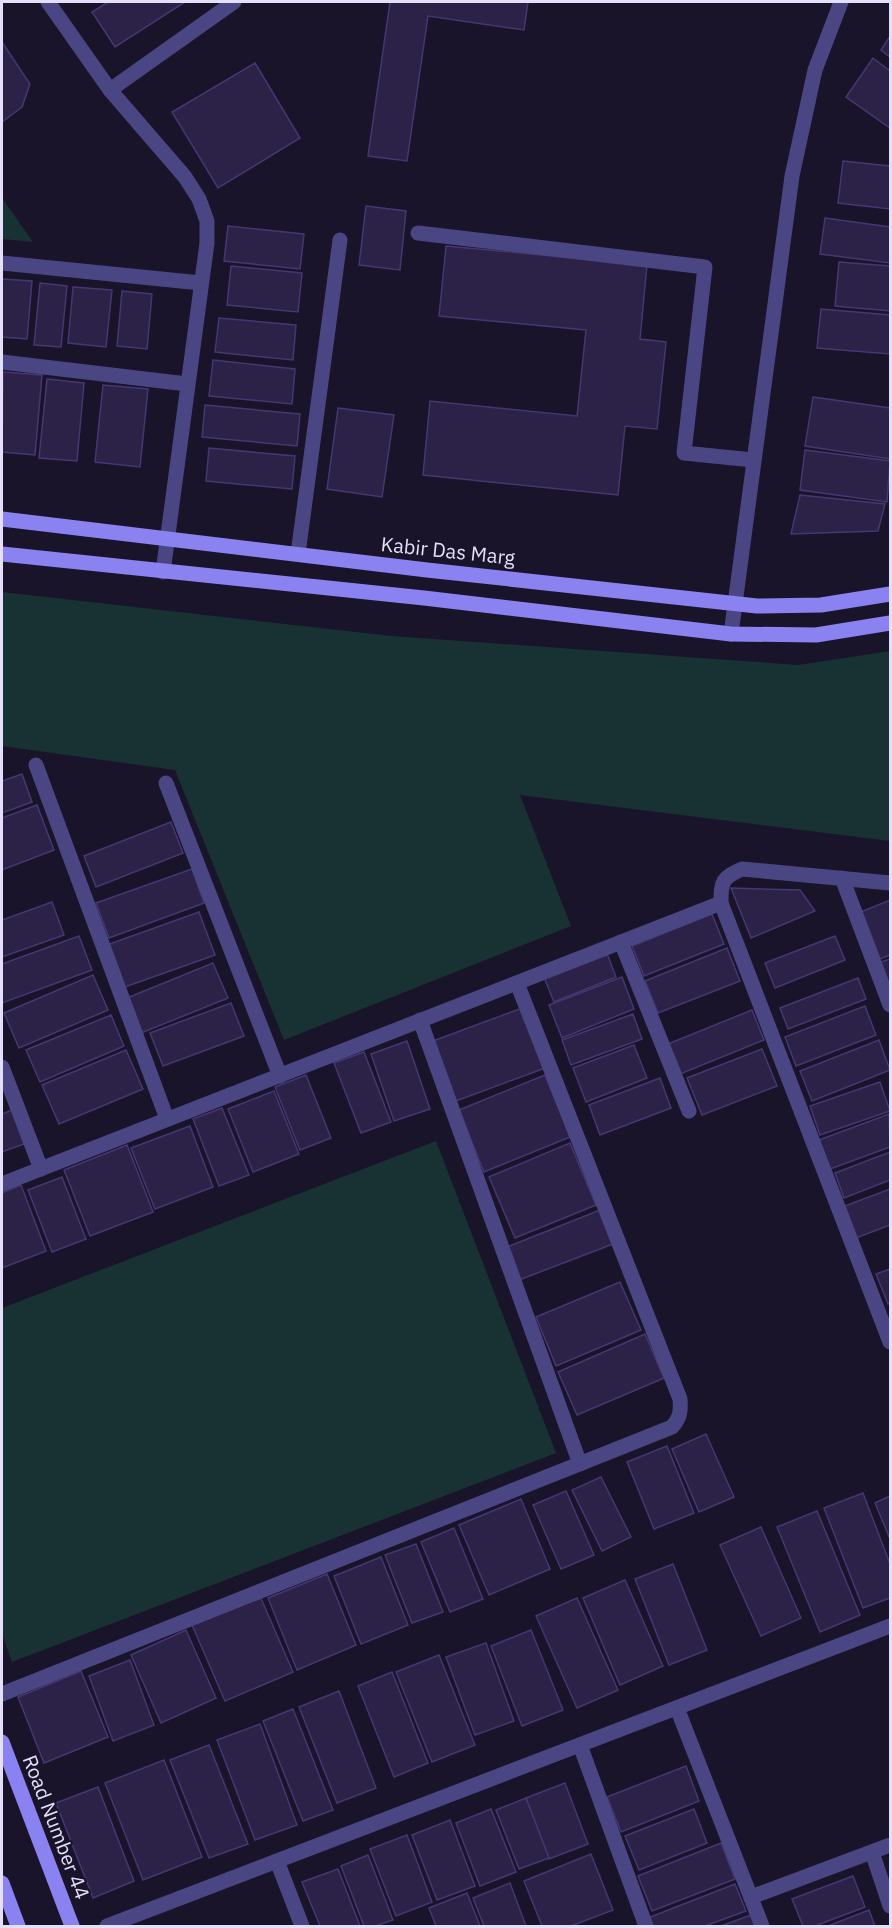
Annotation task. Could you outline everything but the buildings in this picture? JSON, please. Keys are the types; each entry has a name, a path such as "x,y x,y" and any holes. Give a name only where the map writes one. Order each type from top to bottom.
{"street":[{"path":"48,2 110,90 185,177 199,199 207,221 207,243 163,572"},
{"path":"110,90 231,2"},
{"path":"731,634 792,176 815,70 841,2"},
{"path":"418,233 705,267 684,453 753,460"},
{"path":"298,554 340,240"},
{"path":"2,263 201,283"},
{"path":"2,362 188,384"},
{"name":"Kabir Das Marg","path":"2,519 438,572 756,606 821,605 891,594"},
{"path":"2,554 424,598 731,634 816,635 891,623"},
{"path":"36,765 167,1119"},
{"path":"166,783 280,1076"},
{"path":"891,883 742,868 727,876 721,886 721,903 891,1342"},
{"path":"842,878 891,1005"},
{"path":"2,1184 721,903"},
{"path":"621,942 689,1111"},
{"path":"2,1694 672,1427 679,1420 680,1400 517,983"},
{"path":"420,1020 580,1464"},
{"path":"2,1067 41,1169"},
{"path":"107,1926 891,1626"},
{"path":"677,1707 762,1926"},
{"name":"Road Number 44","path":"2,1742 72,1926"},
{"path":"580,1745 646,1926"},
{"path":"751,1897 891,1845"},
{"path":"872,1852 891,1906"},
{"path":"277,1861 302,1926"},
{"path":"2,1883 18,1926"}],"green space":[{"path":"2,198 33,242 2,239"},
{"path":"2,592 391,636 798,665 890,651 890,841 520,795 571,926 284,1040 175,770 2,746"},
{"path":"436,1141 556,1453 12,1662 2,1634 2,1308"}]}
